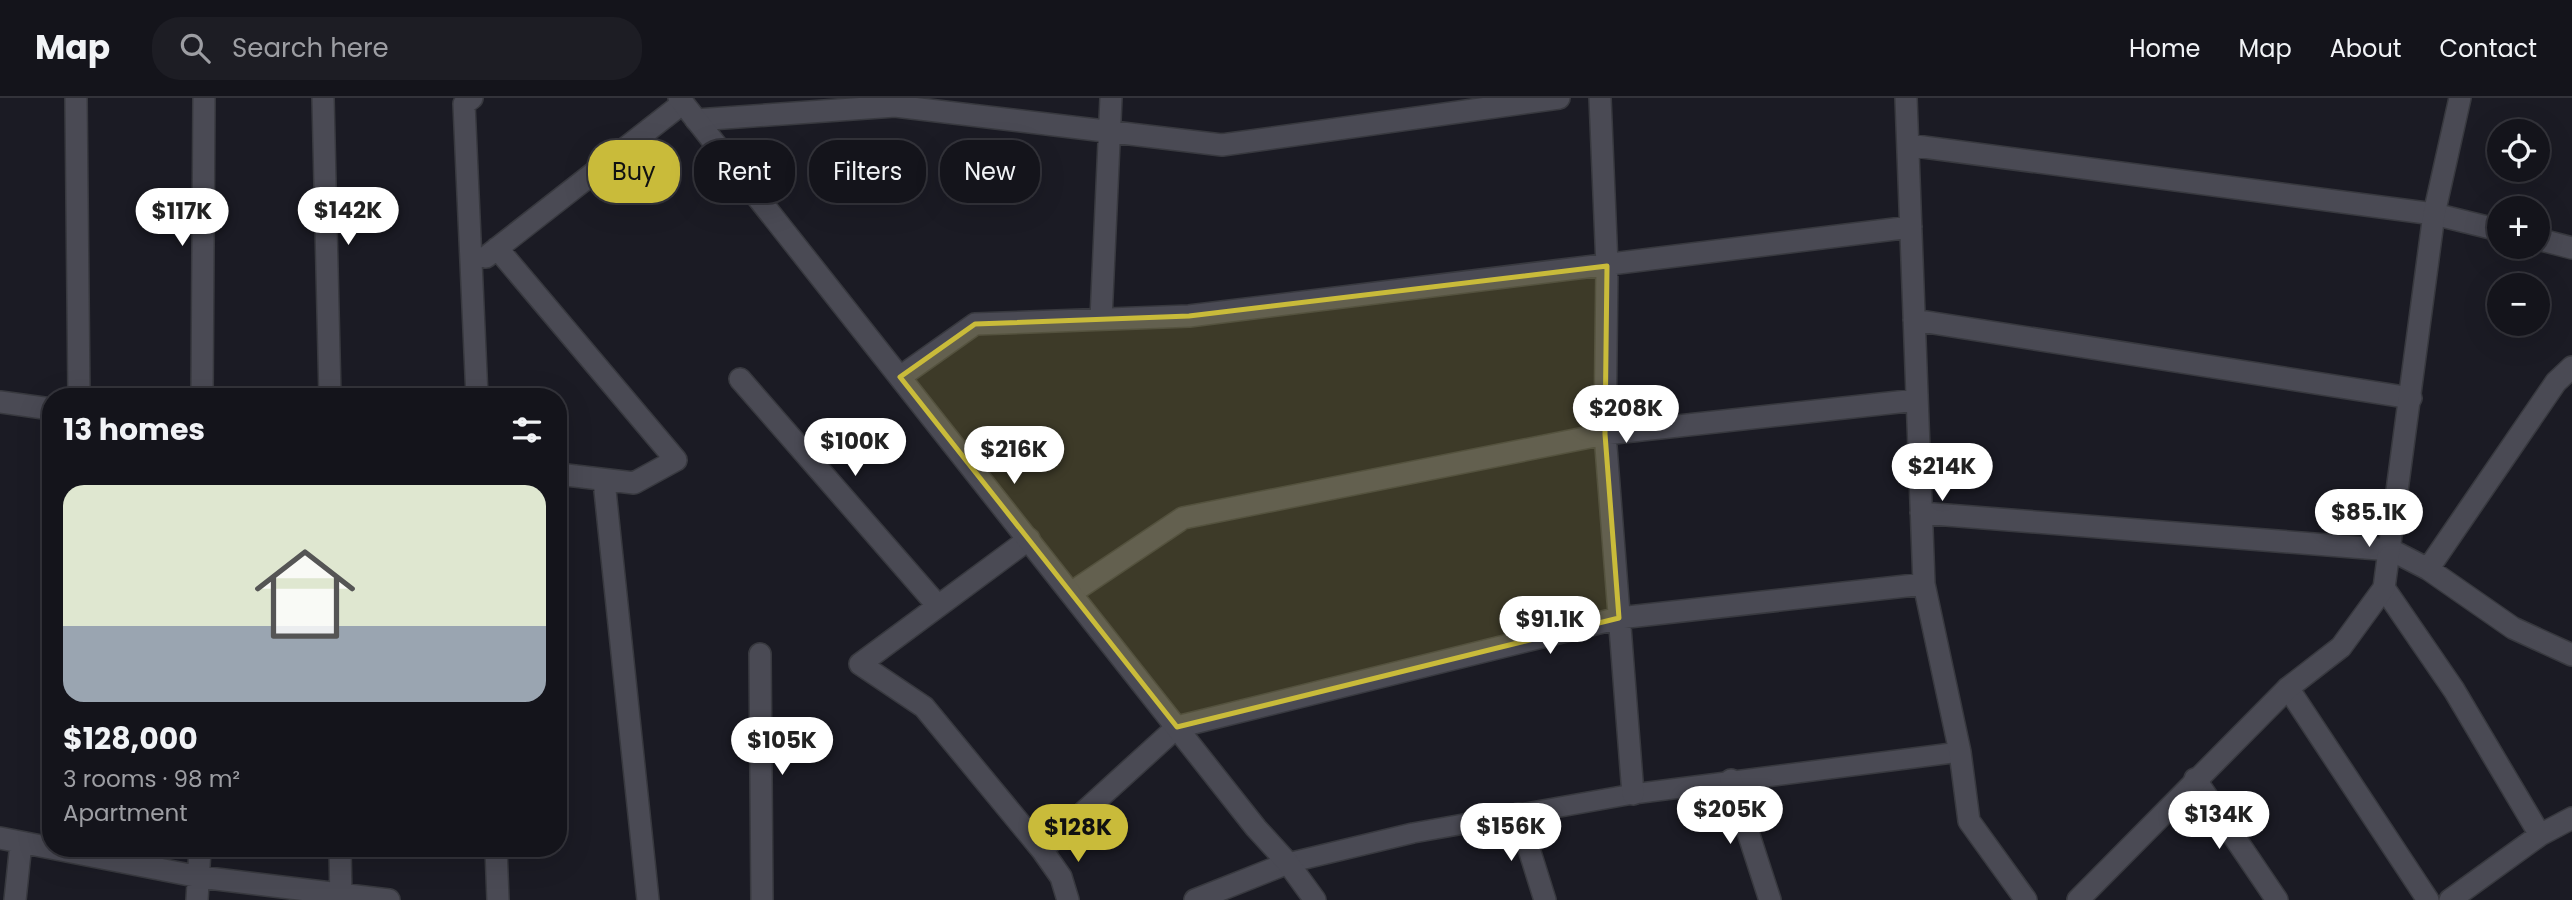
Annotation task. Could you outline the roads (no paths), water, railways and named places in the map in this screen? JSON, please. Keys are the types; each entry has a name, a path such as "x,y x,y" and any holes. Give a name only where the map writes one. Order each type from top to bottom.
{"street":[{"path":"76,98 79,388"},
{"path":"202,388 204,98"},
{"path":"323,98 330,388"},
{"path":"472,98 464,104 477,388"},
{"path":"1101,319 1111,98"},
{"path":"696,120 895,106 1222,145 1559,98"},
{"path":"1600,98 1607,266 1605,434 1633,794"},
{"path":"1906,98 1924,584 1961,752 1969,821 2026,900"},
{"path":"2078,900 2288,688 2341,647 2384,588 2434,214 2460,98"},
{"path":"472,268 681,100 1315,900"},
{"path":"1908,145 2434,214 2487,227"},
{"path":"900,377 975,324 1189,316 1911,227"},
{"path":"2550,242 2572,248"},
{"path":"497,248 677,460 634,483 567,475"},
{"path":"1914,320 2410,398"},
{"path":"2428,569 2556,382 2572,367"},
{"path":"740,379 938,606"},
{"path":"1071,593 1183,518 1605,434 1917,400"},
{"path":"0,402 42,408"},
{"path":"604,481 648,900"},
{"path":"1921,513 2391,550 2428,569 2513,628 2572,655"},
{"path":"1029,539 860,664 923,707 1042,849 1061,877 1068,900"},
{"path":"1042,849 1177,727 1619,618 1924,584"},
{"path":"2384,588 2454,690 2540,835"},
{"path":"760,654 762,900"},
{"path":"2288,688 2428,900"},
{"path":"2195,779 2277,900"},
{"path":"1731,780 1769,900"},
{"path":"1518,814 1545,900"},
{"path":"2450,900 2540,835 2572,818"},
{"path":"0,838 42,846"},
{"path":"15,900 21,843"},
{"path":"106,857 200,877 341,897 389,900"},
{"path":"197,900 200,857"},
{"path":"340,857 341,897"},
{"path":"496,857 499,900"},
{"path":"1195,900 1288,863"}],"lane":[{"path":"1288,863 1413,833 1633,794 1961,752"}]}
